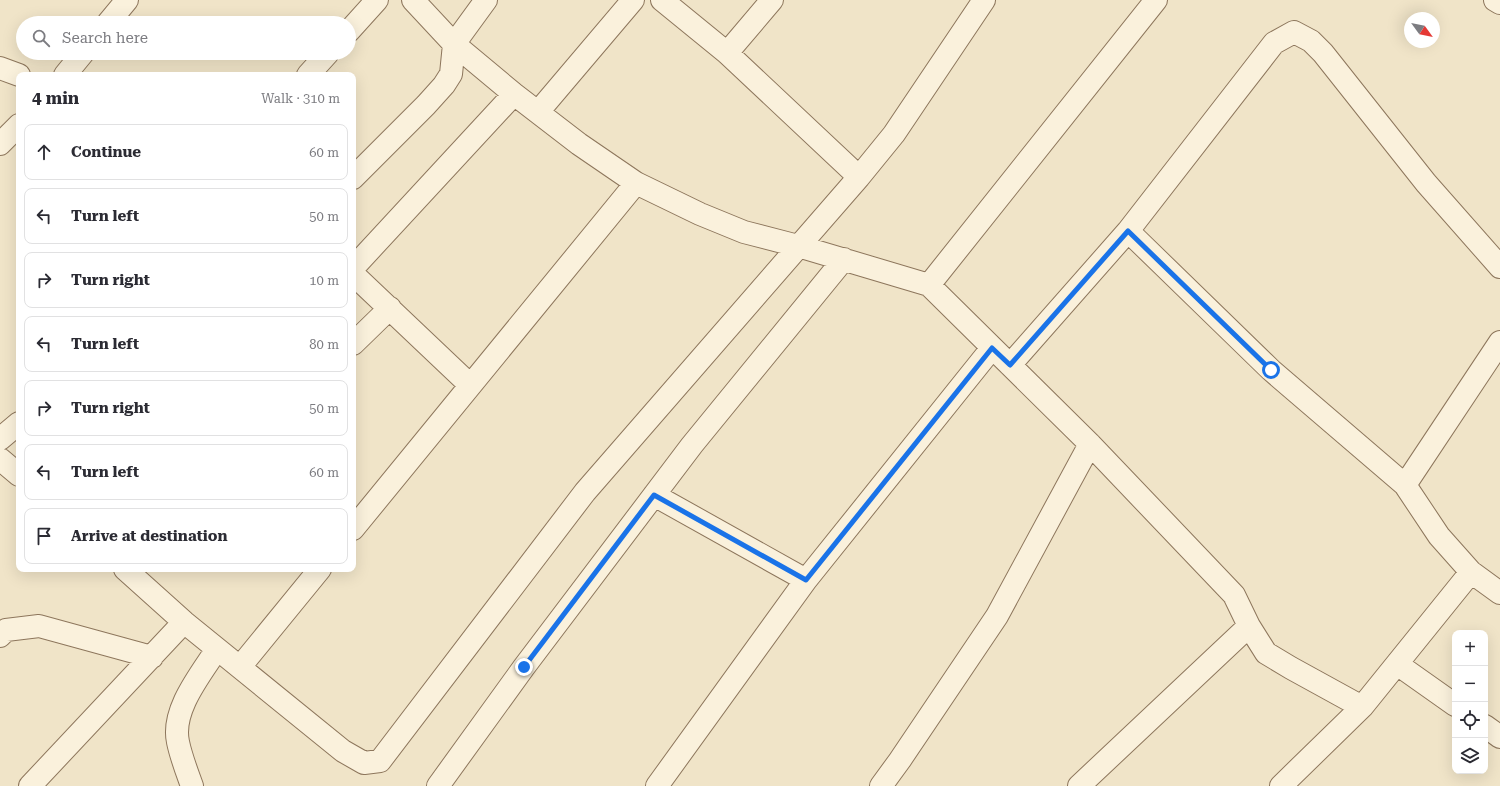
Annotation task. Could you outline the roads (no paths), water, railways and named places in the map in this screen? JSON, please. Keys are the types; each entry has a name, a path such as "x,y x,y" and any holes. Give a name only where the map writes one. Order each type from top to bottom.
{"street":[{"path":"114,16 127,0"},
{"path":"356,23 378,0"},
{"path":"413,0 454,44 514,94 579,144 636,183 700,214 744,232 798,246 929,285 1090,444 1234,595 1249,626 1266,653 1362,707"},
{"path":"356,175 444,85 451,74 454,44 486,0"},
{"path":"538,112 633,0"},
{"path":"662,0 727,53 859,177"},
{"path":"727,53 772,0"},
{"path":"128,572 184,622 343,751 364,764 380,762 585,492 859,177 894,134 984,0"},
{"path":"929,285 1156,0"},
{"path":"1495,0 1500,3"},
{"path":"1010,365 1128,231 1274,43 1294,32 1311,41 1323,53 1426,183 1500,267"},
{"path":"67,72 77,60"},
{"path":"311,72 322,60"},
{"path":"0,68 16,74"},
{"path":"356,265 514,94"},
{"path":"0,144 16,128"},
{"path":"356,519 470,385 636,183"},
{"path":"1128,231 1271,370 1405,485 1439,536 1471,572 1500,593"},
{"path":"438,786 524,667 692,445 844,260"},
{"path":"356,277 470,385"},
{"path":"356,341 390,308"},
{"path":"1405,485 1500,342"},
{"path":"664,784 806,580 992,348"},
{"path":"0,439 16,426"},
{"path":"881,786 997,616 1090,444"},
{"path":"0,459 16,472"},
{"path":"654,495 806,580"},
{"path":"240,667 318,572"},
{"path":"1281,786 1362,707 1471,572"},
{"path":"30,786 184,622"},
{"path":"0,636 6,630 39,626 152,657"},
{"path":"1079,786 1249,626"},
{"path":"192,786 178,741 178,721 186,700 217,649"},
{"path":"1397,664 1452,703"},
{"path":"1488,728 1500,737"}]}
